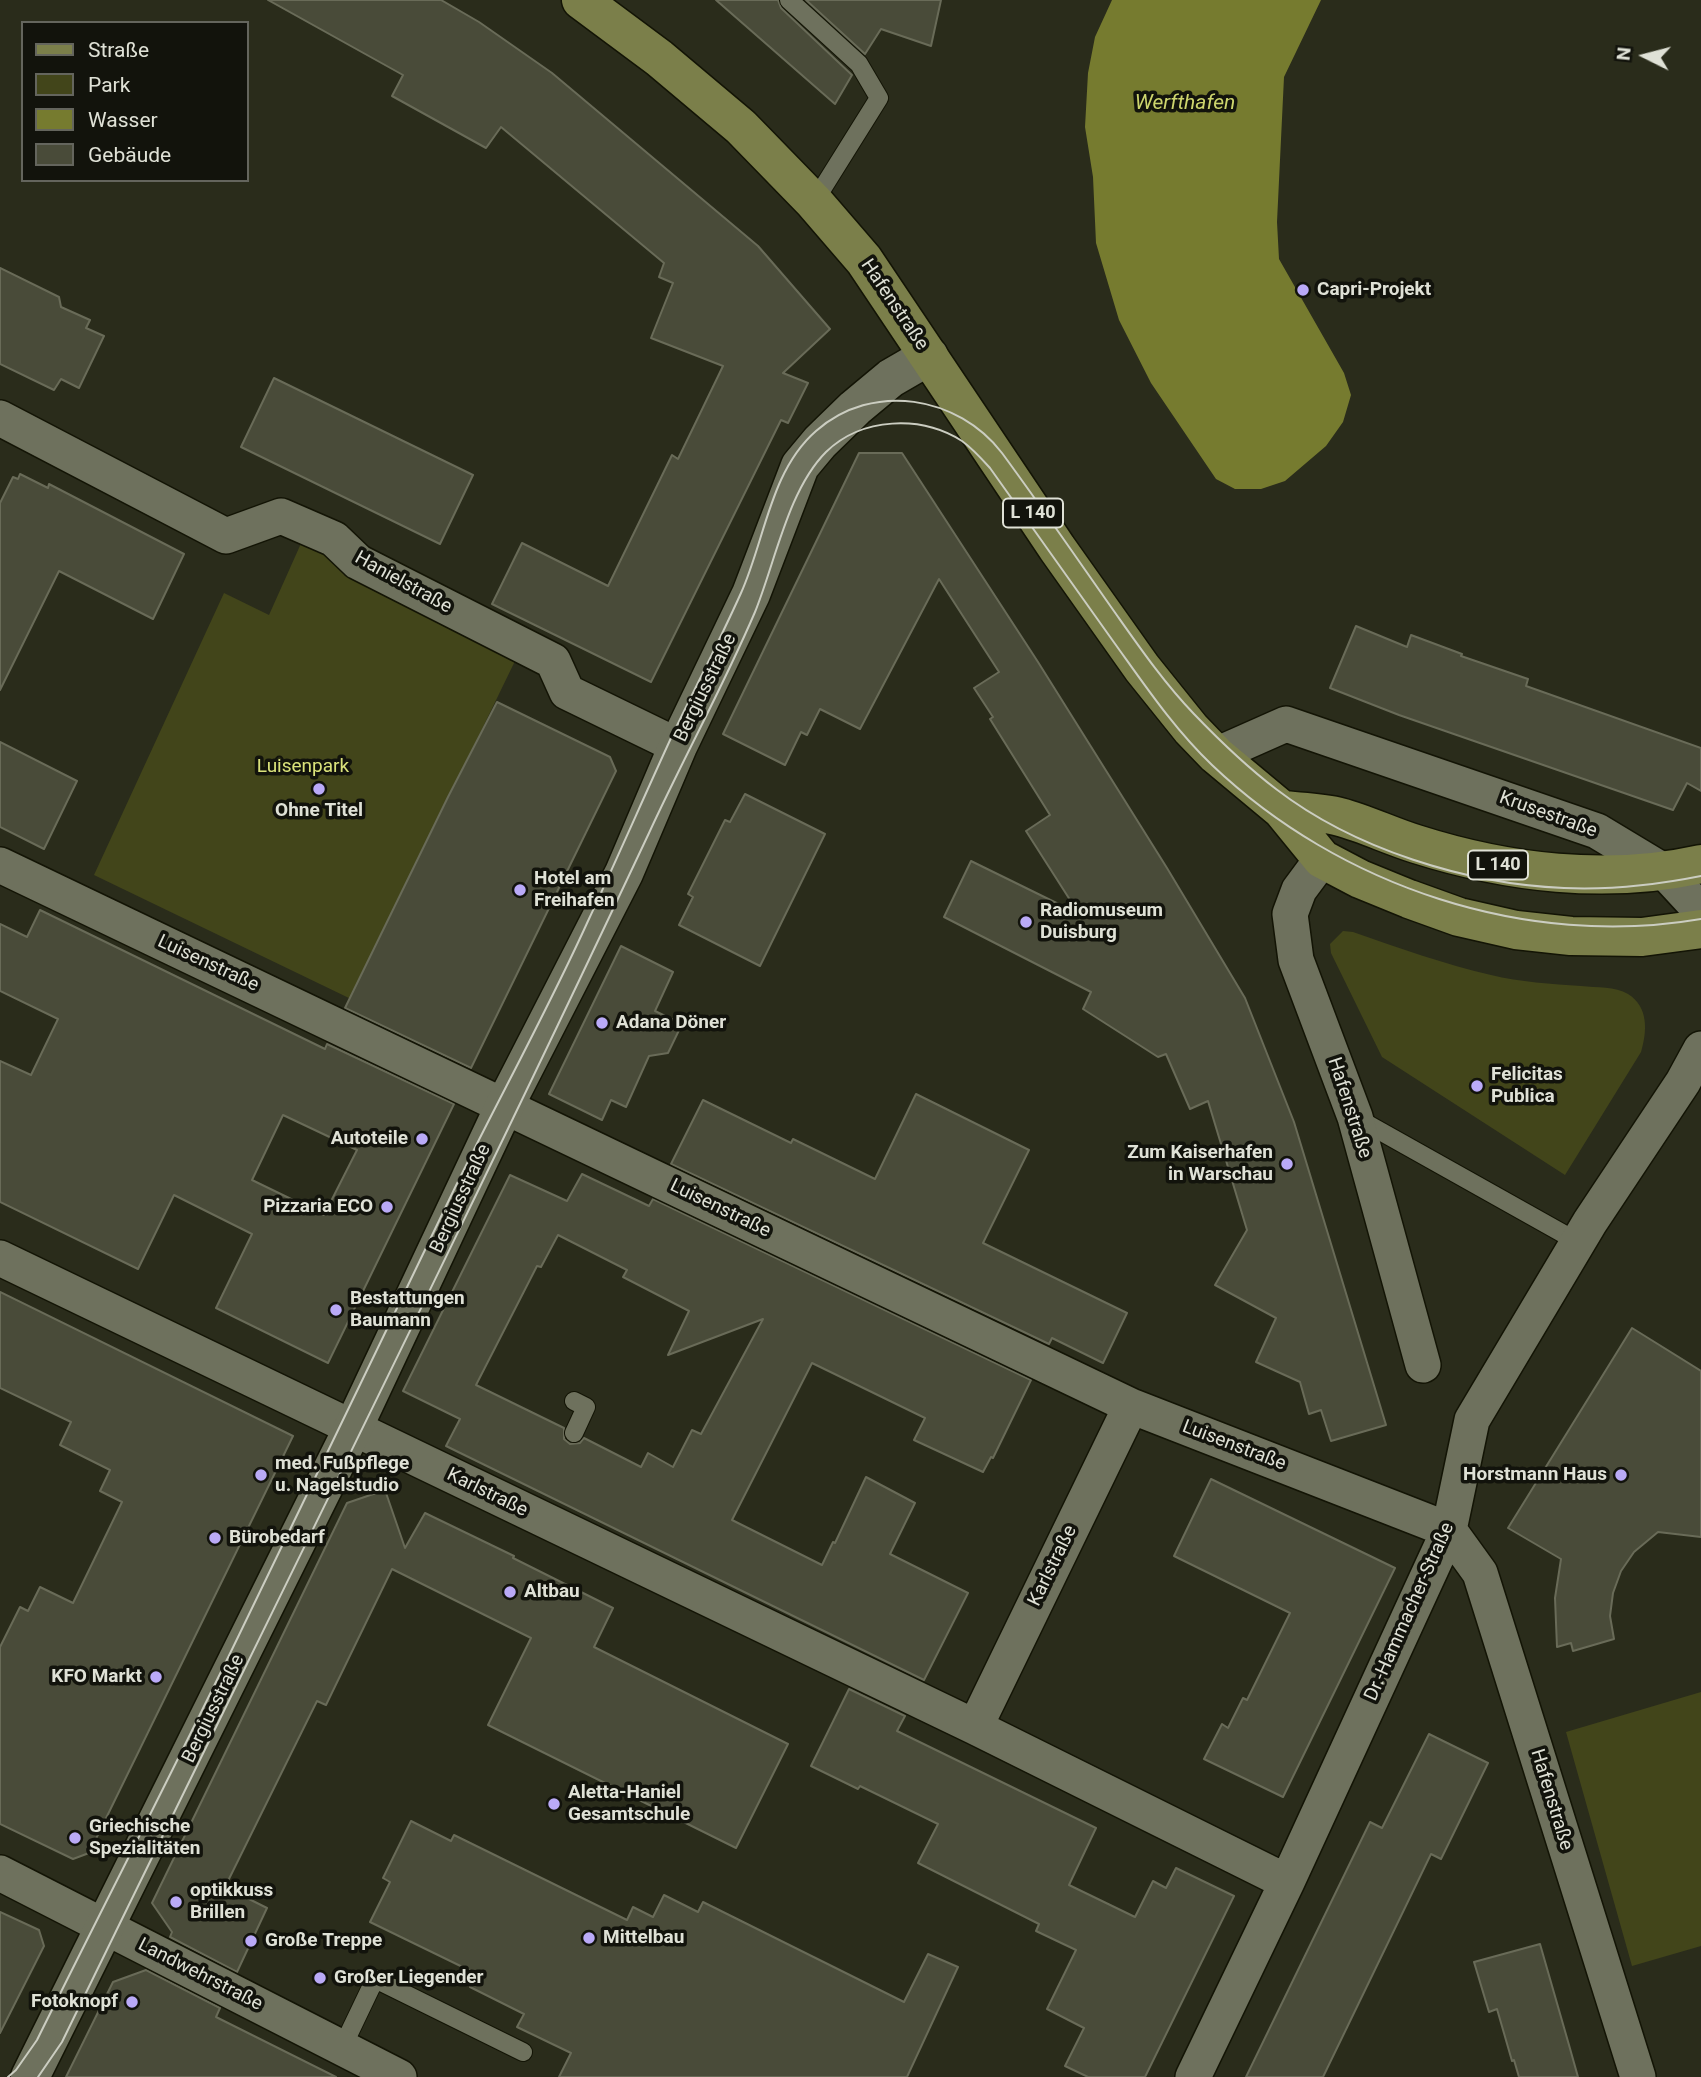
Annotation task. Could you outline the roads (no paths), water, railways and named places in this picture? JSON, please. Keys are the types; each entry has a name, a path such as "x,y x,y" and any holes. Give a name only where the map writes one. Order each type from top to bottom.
{"main road":[{"name":"Hafenstraße","path":"589,2 741,127 814,202 864,260 1057,548 1142,668 1191,729 1216,755"},
{"name":"L 140","path":"1216,755 1282,810 1322,859 1360,879 1458,917 1516,930 1570,936 1642,937 1701,929"},
{"name":"L 140","path":"1282,810 1339,816 1416,844 1499,865 1566,873 1623,875 1683,868"}],"street":[{"name":"Bergiusstraße","path":"30,2077 107,1927 353,1428 505,1105 624,873 678,746 751,594 800,466 855,408 891,378 929,356"},
{"name":"Hanielstraße","path":"0,419 226,536 281,516 334,539 358,562 553,661 567,692 678,746"},
{"name":"Krusestraße","path":"1216,755 1286,724 1597,831 1683,868 1701,911"},
{"name":"Hafenstraße","path":"1322,859 1299,890 1290,914 1296,960 1355,1117 1423,1365"},
{"name":"Luisenstraße","path":"0,865 1131,1406 1449,1530"},
{"name":"Dr.-Hammacher-Straße","path":"1193,2077 1287,1882 1449,1530 1472,1420 1578,1242 1683,1082 1701,1049"},
{"name":"Karlstraße","path":"0,1258 353,1428 539,1504 975,1727 1287,1882"},
{"name":"Karlstraße","path":"975,1727 1131,1406"},
{"name":"Hafenstraße","path":"1449,1530 1480,1573 1638,2077"},
{"name":"Landwehrstraße","path":"0,1873 399,2077"}],"lane":[{"path":"789,0 859,64 879,98 814,202"},
{"path":"1355,1117 1578,1242"},
{"path":"574,1401 586,1407 574,1433"},
{"path":"342,2048 375,1979 523,2052"}],"water":[{"name":"Werfthafen","path":"1112,0 1321,0 1284,77 1277,222 1279,259 1344,373 1351,395 1343,422 1326,446 1285,481 1261,489 1235,489 1216,479 1151,383 1119,320 1096,243 1093,177 1085,127 1088,73 1095,37"}],"tram line":[{"path":"8,2077 37,2040 214,1686 449,1200 572,956 671,738 741,593 778,486 801,447 816,431 839,415 863,405 888,401 914,402 939,408 962,418 984,434 1002,453 1144,653 1183,702 1265,781 1340,829 1412,860 1450,871 1527,885 1564,888 1616,887 1701,876"},
{"path":"38,2077 62,2042 431,1288 730,668 755,612 792,506 813,468 840,440 874,426 910,424 946,433 970,447 990,468 1148,690 1185,736 1212,765 1263,808 1318,845 1377,875 1439,899 1504,916 1569,925 1635,926 1701,919"}],"place":[{"name":"Capri-Projekt","path":"1303,290"},
{"name":"Ohne Titel","path":"319,789"},
{"name":"Hotel am Freihafen","path":"520,890"},
{"name":"Radiomuseum Duisburg","path":"1026,922"},
{"name":"Adana Döner","path":"602,1023"},
{"name":"Felicitas Publica","path":"1477,1086"},
{"name":"Autoteile","path":"422,1139"},
{"name":"Zum Kaiserhafen in Warschau","path":"1287,1164"},
{"name":"Pizzaria ECO","path":"387,1207"},
{"name":"Bestattungen Baumann","path":"336,1310"},
{"name":"med. Fußpflege u. Nagelstudio","path":"261,1475"},
{"name":"Horstmann Haus","path":"1621,1475"},
{"name":"Bürobedarf","path":"215,1538"},
{"name":"Altbau","path":"510,1592"},
{"name":"KFO Markt","path":"156,1677"},
{"name":"Aletta-Haniel Gesamtschule","path":"554,1804"},
{"name":"Griechische Spezialitäten","path":"75,1838"},
{"name":"optikkuss Brillen","path":"176,1902"},
{"name":"Mittelbau","path":"589,1938"},
{"name":"Große Treppe","path":"251,1941"},
{"name":"Großer Liegender","path":"320,1978"},
{"name":"Fotoknopf","path":"132,2002"}],"park label":[{"name":"Luisenpark","path":"303,767"}]}
